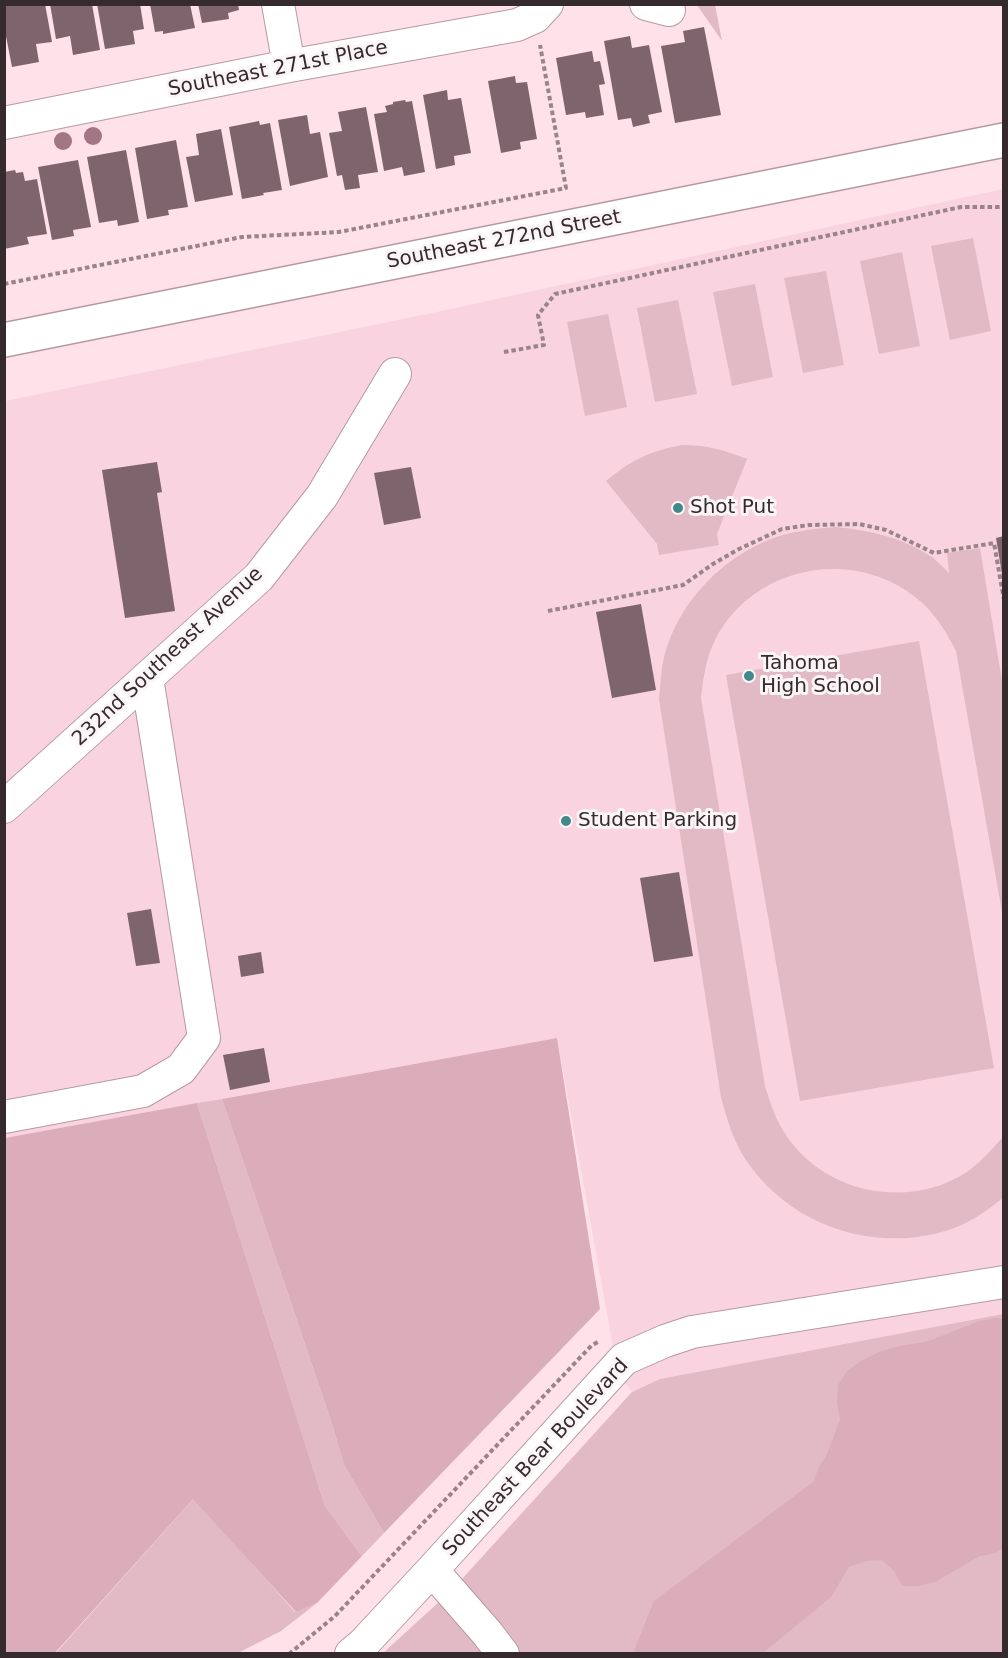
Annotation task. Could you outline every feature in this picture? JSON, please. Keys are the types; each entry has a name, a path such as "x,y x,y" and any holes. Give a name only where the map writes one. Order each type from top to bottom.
{"main road":[{"name":"Southeast 272nd Street","path":"4,340 1004,140"}],"street":[{"path":"278,4 289,66"},
{"name":"Southeast 271st Place","path":"4,123 289,66 517,25 541,11"},
{"name":"232nd Southeast Avenue","path":"4,807 259,577 322,496 395,374"},
{"path":"4,1117 143,1091 181,1069 204,1038 147,678"},
{"name":"Southeast Bear Boulevard","path":"351,1653 363,1644 432,1570 624,1359 692,1332 1004,1282"},
{"path":"432,1570 503,1653"}],"path":[{"path":"4,284 242,237 339,232 566,188 541,11"},
{"path":"504,352 544,345 538,315 555,294 961,207 1004,207"},
{"path":"548,611 683,585 713,564 750,544 782,529 809,525 859,524 886,530 934,553 994,543 1004,600"},
{"path":"289,1653 335,1616 592,1344 608,1337"}],"shaded area":[{"path":"697,5 715,5 722,41"},
{"path":"1003,189 1003,1314 660,1379 632,1392 618,1374 557,1038 5,1138 5,401 432,313"},
{"path":"973,238 991,331 950,340 931,246"},
{"path":"902,252 920,346 879,354 860,261"},
{"path":"826,271 844,365 803,373 784,278"},
{"path":"755,284 773,377 732,386 713,292"},
{"path":"678,300 697,394 655,402 637,308"},
{"path":"608,314 627,407 585,416 567,322"},
{"name":"Shot Put","path":"682,445 715,449 747,459 717,534 719,545 659,555 657,544 606,481 641,457"},
{"path":"836,527 874,533 909,544 932,557 949,573 947,553 980,548 1003,687 1003,918 956,651 936,618 923,603 907,591 881,577 852,570 824,569 795,574 769,585 745,601 726,623 709,655 701,698 765,1086 775,1116 784,1132 800,1153 820,1169 843,1182 893,1193 918,1191 943,1184 967,1172 1003,1137 1003,1198 981,1214 957,1227 928,1235 898,1238 869,1236 840,1230 812,1219 787,1203 765,1184 737,1145 721,1097 659,699 662,667 675,626 699,590 714,575 749,549 768,540 793,532"},
{"path":"919,641 994,1068 800,1101 726,675"},
{"path":"557,1038 600,1309 384,1533 344,1465 222,1099"},
{"path":"222,1099 344,1465 384,1533 362,1556 325,1506 197,1103"},
{"path":"197,1103 325,1506 362,1556 317,1603 296,1612 193,1499 55,1653 5,1653 5,1138"},
{"path":"1003,1314 1003,1653 382,1654 451,1591 632,1392 660,1379"},
{"path":"1004,1319 1003,1548 996,1553 980,1556 935,1582 919,1586 902,1586 894,1571 882,1560 866,1561 849,1567 831,1597 763,1653 633,1653 654,1601 813,1482 840,1420 837,1403 838,1385 847,1371 879,1352 929,1341 979,1321"},
{"path":"194,1498 295,1612 317,1603 281,1631 238,1653 55,1654"}],"building":[{"path":"4,4 45,4 52,42 36,44 39,62 12,67 4,26"},
{"path":"50,4 92,4 100,50 73,55 70,36 56,39"},
{"path":"97,4 140,4 144,29 133,31 135,44 105,49"},
{"path":"150,4 190,4 195,28 163,34 163,31 155,32"},
{"path":"198,4 238,4 239,10 228,13 229,19 202,23"},
{"path":"704,27 721,115 675,123 661,46 685,42 683,31"},
{"path":"630,36 632,48 649,45 662,112 648,115 650,123 633,127 631,118 618,120 604,41"},
{"path":"592,51 594,62 600,61 605,84 599,85 604,115 586,118 585,112 566,115 556,58"},
{"path":"515,76 516,83 527,82 537,139 520,142 521,149 501,153 488,81"},
{"path":"447,90 448,100 461,98 471,153 454,156 455,165 436,169 423,95"},
{"path":"405,100 406,102 412,101 425,172 404,176 402,167 384,171 374,114 387,112 385,106"},
{"path":"366,107 378,172 358,175 360,188 345,190 342,175 337,176 329,133 342,131 338,112"},
{"path":"307,115 310,134 320,132 328,177 290,186 278,120"},
{"path":"259,121 260,125 270,123 282,190 242,199 229,127"},
{"path":"221,129 233,195 195,202 186,157 199,155 196,134"},
{"path":"176,140 188,207 168,210 169,215 147,219 135,148"},
{"path":"126,150 139,222 118,226 117,220 99,223 87,157"},
{"path":"78,160 91,227 73,230 74,236 52,240 38,167"},
{"path":"15,170 16,173 23,172 25,181 37,179 47,234 27,237 29,244 4,249 4,172"},
{"path":"157,462 162,492 157,493 175,611 125,618 102,470"},
{"path":"411,467 421,518 384,525 374,473"},
{"path":"1004,536 1004,574 1002,574 996,538"},
{"path":"641,604 656,690 612,698 596,612"},
{"path":"679,872 693,956 654,962 640,878"},
{"path":"151,909 160,963 136,966 127,913"},
{"path":"261,952 264,973 241,977 238,956"},
{"path":"264,1048 270,1082 230,1090 223,1055"}],"place":[{"name":"Shot Put","path":"678,508"},
{"name":"Tahoma High School","path":"749,676"},
{"name":"Student Parking","path":"566,821"}]}
